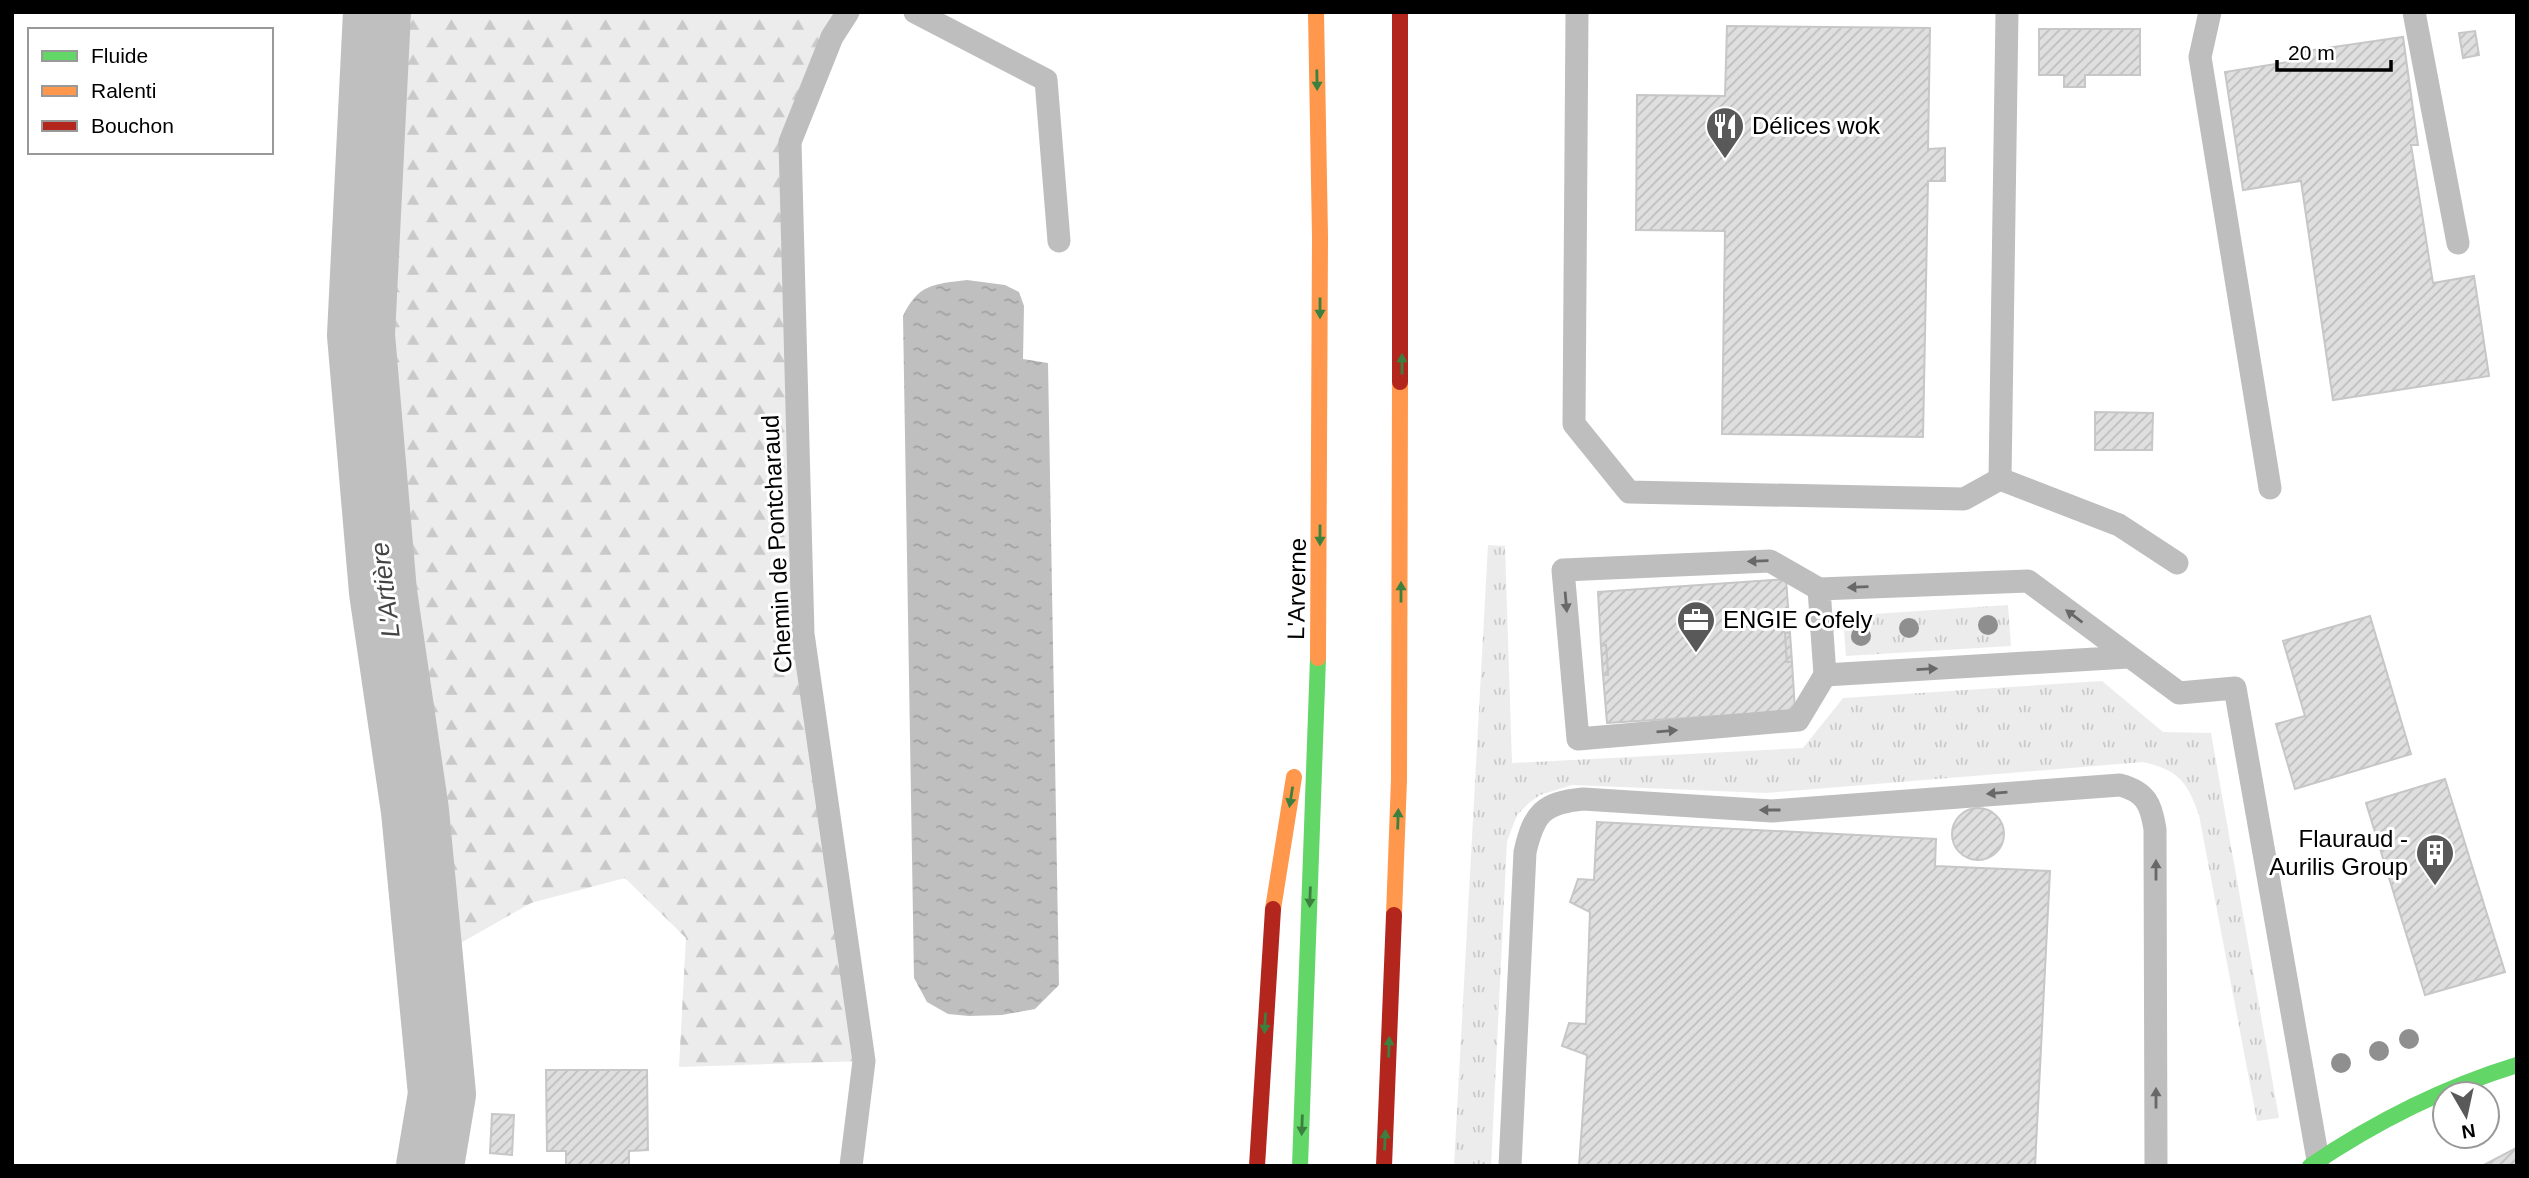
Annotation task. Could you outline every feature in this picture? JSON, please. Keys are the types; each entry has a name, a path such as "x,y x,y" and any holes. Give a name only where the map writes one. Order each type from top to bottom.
{"main road":[{"name":"L'Arverne","path":"1300,1166 1320,609 1320,237 1316,12"},
{"path":"1384,1166 1399,779 1400,12"},
{"path":"1257,1166 1270,926 1320,609"},
{"path":"2314,1163 2413,1103 2474,1077 2517,1065"}],"lane":[{"name":"Chemin de Pontcharaud","path":"848,12 832,37 790,142 803,634 864,1061 851,1166"},
{"path":"915,12 1046,80 1059,242"},
{"path":"1577,12 1574,425 1629,492 1964,499 2000,479"},
{"path":"2000,479 2007,12"},
{"path":"2210,12 2200,57 2270,488"},
{"path":"2414,12 2458,243"},
{"path":"2000,479 2119,525 2176,563"},
{"path":"1819,589 1825,675 1798,720 1578,739 1563,570 1770,561 1819,589 2028,581 2179,693 2235,688 2314,1163"},
{"path":"1825,675 2128,657"},
{"path":"1510,1166 1525,852 1530,829 1541,812 1560,802 1583,799 1772,811 2120,785 2137,790 2150,803 2155,829 2156,1166"}],"green space":[{"path":"377,12 848,12 790,143 803,634 864,1061 679,1067 686,938 625,878 531,903 429,961 415,811 383,592 361,335"},
{"path":"1488,545 1505,546 1512,763 1803,748 1843,698 2102,681 2163,732 2211,733 2279,1118 2257,1121 2199,815 2185,785 2165,769 2143,762 1766,793 1572,785 1540,795 1529,803 1517,815 1507,841 1491,1166 1454,1166"},
{"path":"2008,605 2011,646 1846,656 1843,616"}],"water":[{"path":"967,280 1005,285 1019,292 1024,306 1023,359 1048,363 1059,985 1035,1009 1002,1015 969,1016 948,1014 927,1002 914,978 903,316 915,297 928,288"}],"building":[{"path":"1727,26 1930,28 1928,149 1945,148 1945,181 1928,181 1923,437 1722,434 1725,231 1636,230 1637,95 1725,96"},
{"path":"2039,29 2140,29 2140,75 2085,75 2085,87 2064,87 2064,75 2039,75"},
{"path":"2475,31 2479,55 2463,58 2459,33"},
{"path":"2403,37 2418,145 2411,145 2433,283 2474,276 2489,376 2333,400 2301,181 2243,190 2225,72 2294,61 2292,53"},
{"path":"2095,412 2153,413 2152,450 2095,450"},
{"name":"ENGIE Cofely","path":"1786,579 1790,633 1785,633 1787,662 1792,662 1795,711 1607,723 1603,675 1608,675 1606,645 1601,646 1598,592"},
{"path":"2370,616 2411,754 2295,789 2276,724 2305,716 2283,641"},
{"path":"1785,633 1790,633 1792,662 1787,662"},
{"path":"1606,645 1608,675 1603,675 1601,646"},
{"name":"Flauraud - Aurilis Group","path":"2445,779 2505,972 2425,995 2366,803"},
{"path":"1978,808 1988,810 1996,816 2002,824 2002,844 1996,852 1988,858 1978,860 1968,858 1960,852 1954,844 1952,834 1954,824 1960,816 1968,810"},
{"path":"1597,822 1936,839 1935,866 2050,871 2035,1166 1579,1166 1587,1055 1562,1046 1569,1023 1586,1024 1590,912 1570,902 1578,879 1594,880"},
{"path":"546,1070 647,1070 648,1150 629,1151 629,1166 566,1166 566,1151 547,1151"},
{"path":"492,1114 514,1115 512,1155 490,1153"},
{"path":"2516,1148 2517,1166 2482,1166"}],"waterway":[{"name":"L'Artière","path":"377,12 361,335 383,592 415,811 442,1094 430,1166"}],"traffic: fast":[{"path":"1300,1166 1318,658"},
{"path":"2310,1166 2359,1135 2436,1095 2517,1065"}],"traffic: slow":[{"path":"1316,12 1320,237 1318,658"},
{"path":"1394,915 1399,779 1400,382"},
{"path":"1273,909 1294,777"}],"traffic: jam":[{"path":"1400,12 1400,382"},
{"path":"1257,1166 1273,909"},
{"path":"1384,1166 1394,915"}],"place":[{"name":"Délices wok","path":"1725,160"},
{"name":"ENGIE Cofely","path":"1696,654"},
{"name":"Flauraud - Aurilis Group","path":"2435,887"}]}
